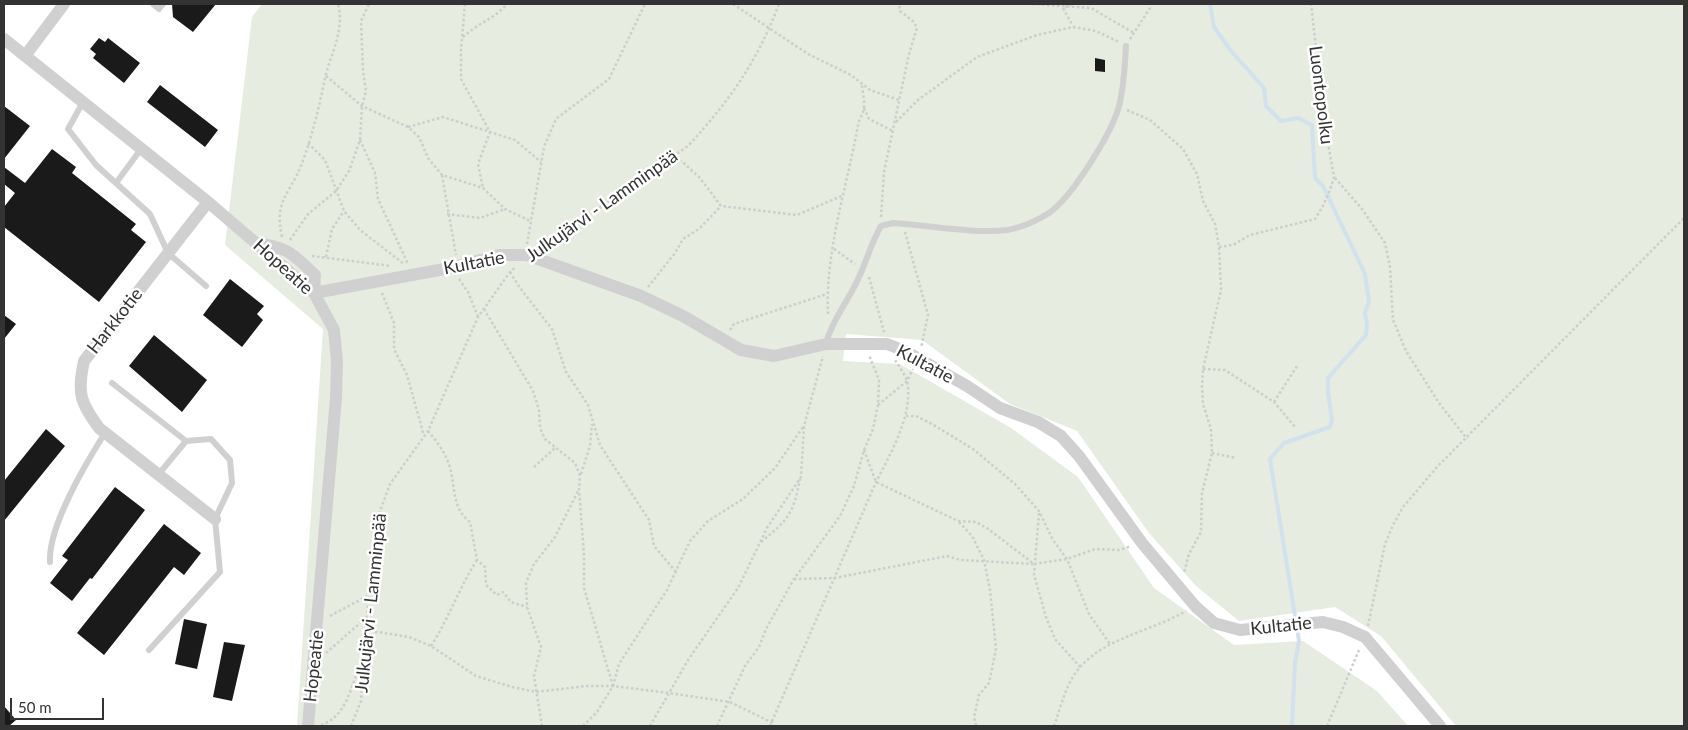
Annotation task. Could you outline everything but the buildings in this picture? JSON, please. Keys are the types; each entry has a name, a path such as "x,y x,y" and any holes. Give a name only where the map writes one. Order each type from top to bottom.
{"street":[{"path":"25,56 64,4"},
{"name":"Hopeatie","path":"4,39 208,202 314,293 334,330 337,360 318,623 308,726"},
{"name":"Harkkotie","path":"208,202 84,361 79,384 85,408 105,433 215,519"},
{"path":"257,243 288,250 315,275 314,293"},
{"name":"Kultatie","path":"314,293 454,267 499,254 527,255 642,296 683,316 742,350 774,356 828,338 867,344 887,344 967,386 1000,408 1038,422 1061,436 1080,456 1142,543 1195,606 1214,623 1240,630 1322,622 1343,627 1365,637 1440,726"}],"lane":[{"path":"153,4 160,9 163,4"},
{"path":"828,338 862,267 871,242 881,226 903,223 1006,230 1022,226 1049,213 1072,189 1108,133 1119,107 1126,46"},
{"path":"83,102 68,129 96,165 150,214 168,253 206,286"},
{"path":"116,183 141,149"},
{"path":"112,383 186,441 211,439 230,460 232,483 215,519 220,572 149,650"},
{"path":"50,562 49,549 56,531 83,468 105,433"},
{"path":"158,474 186,441"}],"path":[{"path":"288,250 279,224 280,210 286,191 296,176 320,107 326,76 338,38 340,14 338,4"},
{"path":"288,250 308,214 336,191 349,171 360,140 362,106 366,91 363,71 361,21 369,4"},
{"path":"465,4 461,50 461,79 490,132 478,164 482,188"},
{"path":"463,37 477,24 497,15 507,4"},
{"path":"527,255 530,221 544,147 556,120 608,79 645,4"},
{"path":"733,4 757,18 769,30 808,54 851,75 862,84 885,96 899,100"},
{"name":"Julkujärvi - Lamminpää","path":"351,726 361,701 365,630 380,511 390,484 428,431 478,317 510,272 527,255 548,245 676,156 707,125 756,59 779,4"},
{"path":"881,226 884,172 909,54 917,28 914,22 900,11 899,4"},
{"path":"1032,4 1063,8 1091,8 1134,33"},
{"path":"1063,8 1072,4"},
{"path":"896,122 918,100 977,57 1037,35 1073,27 1096,31 1126,46 1150,8 1150,4"},
{"name":"Luontopolku","path":"1219,247 1232,245 1250,235 1315,219 1323,208 1324,200 1332,185 1334,177 1325,127 1311,4"},
{"path":"1063,8 1073,27"},
{"path":"326,76 362,106 408,127 419,137 428,158 442,175 454,267 468,292 478,317"},
{"path":"862,84 864,108 869,119 893,131"},
{"path":"1119,107 1150,120 1183,149 1197,174 1202,201 1215,224 1219,247 1222,290 1203,369 1203,404 1211,429 1212,453 1202,493 1201,532 1184,570 1182,589"},
{"path":"760,543 776,530 794,510 800,478 804,426 828,338 827,294 834,250 855,148 858,123 864,108"},
{"path":"408,127 442,117 515,140 541,162"},
{"path":"360,140 375,173 378,200 410,268"},
{"path":"308,142 325,160 344,211 360,230 410,268"},
{"path":"676,156 700,178 721,206 797,215 844,195"},
{"path":"442,175 482,188 505,209 530,221"},
{"path":"1334,177 1362,208 1385,243 1390,267 1394,320 1406,351 1439,403 1467,439"},
{"path":"642,296 675,253 683,239 699,229 721,206"},
{"path":"447,214 480,218 505,209"},
{"path":"326,258 332,229 344,211"},
{"path":"1327,726 1365,637 1385,544 1403,507 1420,487 1684,218"},
{"path":"878,405 907,381 918,359 928,315 903,223"},
{"path":"288,250 326,258 392,266"},
{"path":"770,726 773,723 876,482 892,452 906,416 907,381 887,344 869,275 862,267 834,250"},
{"path":"401,267 410,268"},
{"path":"510,272 552,329 566,372 588,405 600,445 649,520 654,546 676,572"},
{"path":"378,281 394,323 394,349 407,375 424,436"},
{"path":"724,340 734,324 827,294"},
{"path":"484,309 533,391 539,410 540,428 545,439 576,463 580,476"},
{"path":"717,726 730,702 745,666 759,647 766,629 794,578 840,516 854,486 864,450 874,429 878,405 879,380 870,358 867,344"},
{"path":"1274,402 1298,366"},
{"path":"1203,369 1225,370 1274,402 1296,427"},
{"path":"906,416 916,416 973,449 1015,484 1039,511 1053,540 1067,559 1089,614 1110,644"},
{"path":"592,421 590,446 580,476 578,489 584,555 584,588 613,686"},
{"path":"584,726 597,712 613,686 619,664 667,590 690,541 708,521 743,500 775,468 804,426"},
{"path":"428,431 440,446 451,471 453,495 464,517 470,522 477,560 485,567 486,585 497,595 503,592 511,602 527,607"},
{"path":"534,467 555,448"},
{"path":"864,450 876,482 958,521 972,536 984,560 990,590 996,649 989,683 980,695 974,717 976,726"},
{"path":"1212,453 1236,458"},
{"path":"650,726 688,660 738,588 767,528 800,478"},
{"path":"542,726 534,676 540,647 527,607 526,583 534,564 559,530 578,489"},
{"path":"1039,511 1034,575 1046,618 1055,640 1080,667"},
{"path":"958,521 976,522 987,528 1034,564"},
{"path":"794,578 835,578 947,556 960,560 1034,564 1067,559 1095,549 1120,550 1142,543"},
{"path":"431,646 446,622 464,580 477,560"},
{"path":"318,623 370,594"},
{"path":"1054,726 1070,682 1080,667 1094,653 1110,644 1154,628 1195,606"},
{"path":"314,664 367,616"},
{"path":"365,630 409,637 431,646 476,676 536,692 586,686 613,686 669,693 730,702 773,723"},
{"path":"321,717 321,726 336,718 344,708 356,671 364,656"}],"shaded area":[{"path":"262,4 1684,4 1684,726 1456,726 1381,636 1335,607 1239,621 1196,586 1149,533 1077,431 1010,404 922,340 846,334 843,361 900,364 1011,428 1078,477 1154,588 1234,645 1303,641 1377,691 1408,726 297,726 323,329 225,245 252,17"}],"waterway":[{"path":"1210,4 1214,27 1231,51 1264,88 1266,106 1281,121 1298,118 1312,125 1315,178 1323,186 1365,274 1369,302 1365,313 1366,335 1328,378 1332,420 1330,427 1284,443 1270,459 1299,641 1295,663 1292,726"}]}
